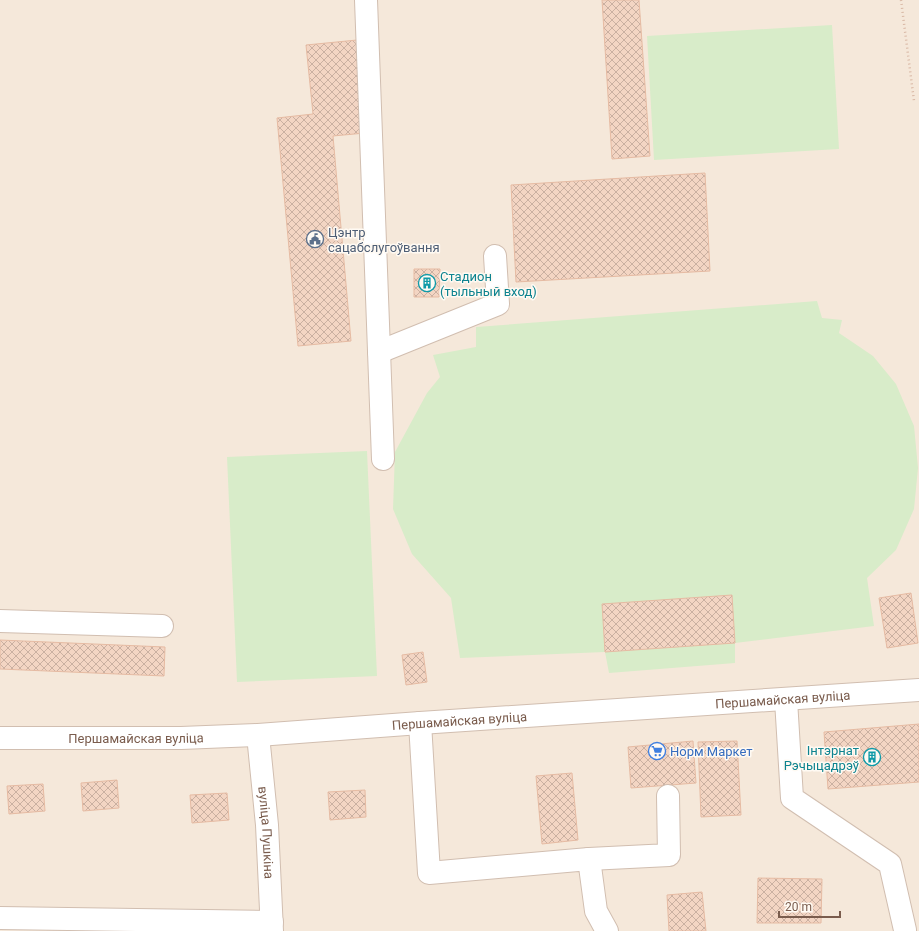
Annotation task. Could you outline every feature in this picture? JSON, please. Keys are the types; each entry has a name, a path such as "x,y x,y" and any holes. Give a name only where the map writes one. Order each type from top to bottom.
{"street":[{"path":"366,0 383,459"},
{"path":"379,352 498,304 495,256"},
{"path":"0,621 162,626"},
{"name":"Першамайская вуліца","path":"0,738 181,738 258,735 919,690"},
{"path":"786,700 792,798 890,864 905,930"},
{"path":"420,723 429,873 589,859 669,856 668,796"},
{"name":"вуліца Пушкіна","path":"258,735 268,825 272,927"},
{"path":"589,859 596,911 606,931"},
{"path":"0,918 272,927"}],"path":[{"path":"901,0 914,101"}],"shaded area":[{"path":"0,0 919,0 919,931 0,931"}],"green space":[{"path":"832,25 839,149 654,160 647,36"},
{"path":"817,301 822,318 842,320 839,333 873,356 896,384 914,426 918,468 914,509 896,550 867,578 874,626 735,643 735,663 609,673 605,652 460,658 451,598 412,554 393,509 395,452 427,393 440,377 433,355 476,347 476,327"},
{"path":"367,451 377,676 237,682 227,457"}],"building":[{"path":"602,0 639,0 650,156 612,159"},
{"name":"Цэнтр сацабслугоўвання","path":"357,40 365,133 333,136 351,341 298,346 277,118 313,114 306,45"},
{"path":"705,173 710,271 516,282 511,185"},
{"name":"Стадион (тыльный вход)","path":"414,269 440,269 439,297 414,297"},
{"path":"911,593 918,643 887,648 879,598"},
{"path":"732,595 735,643 605,652 602,604"},
{"path":"0,640 165,647 164,676 0,669"},
{"path":"423,652 427,682 406,685 402,655"},
{"name":"Інтэрнат Рэчыцадрэў","path":"919,724 919,782 828,789 824,732"},
{"path":"693,741 696,783 631,788 628,747"},
{"path":"737,741 741,815 701,817 698,742"},
{"path":"572,773 578,840 542,844 536,776"},
{"path":"117,780 119,808 83,811 81,783"},
{"path":"43,784 45,811 9,814 7,786"},
{"path":"365,790 366,817 330,820 328,792"},
{"path":"227,793 229,820 192,823 190,795"},
{"path":"758,878 822,879 821,923 757,923"},
{"path":"702,892 706,931 669,931 667,895"}],"place":[{"name":"Цэнтр сацабслугоўвання","path":"315,239"},
{"name":"Стадион (тыльный вход)","path":"427,283"},
{"name":"Норм Маркет","path":"657,751"},
{"name":"Інтэрнат Рэчыцадрэў","path":"872,757"}]}
